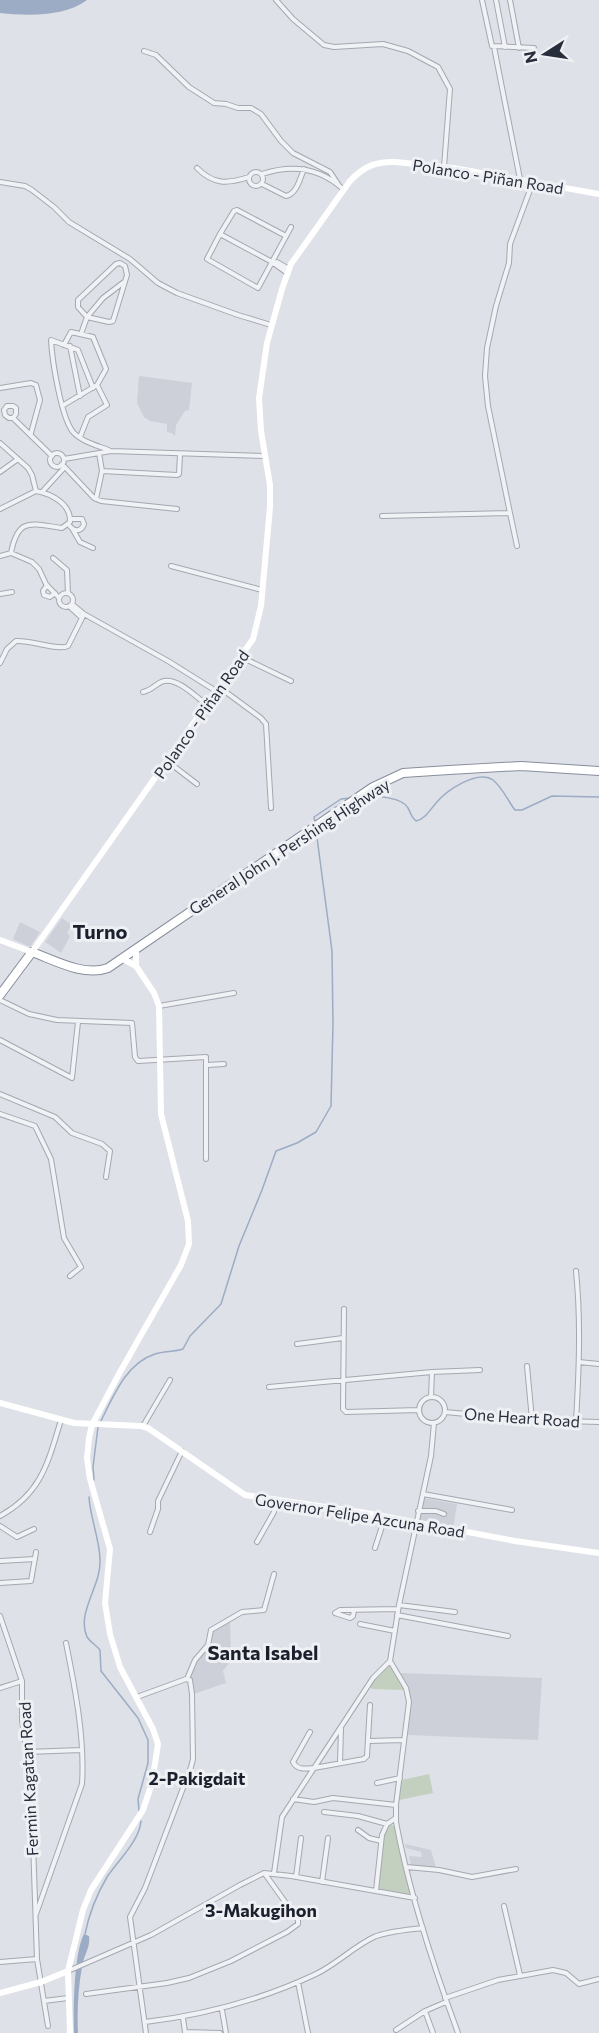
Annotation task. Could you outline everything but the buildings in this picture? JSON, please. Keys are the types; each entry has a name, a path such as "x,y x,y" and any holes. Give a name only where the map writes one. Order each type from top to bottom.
{"highway":[{"name":"General John J. Pershing Highway","path":"32,952 92,971 102,970 123,959 373,786 404,773 521,766 599,771"},
{"path":"0,995 32,952"}],"main road":[{"name":"Polanco - Piñan Road","path":"32,952 206,704 249,647 256,630 270,498 259,399 267,343 288,271 341,187 362,169 377,163 396,162 444,166 599,194"},
{"name":"General John J. Pershing Highway","path":"0,940 32,952"},
{"path":"136,949 136,966"},
{"path":"70,2033 68,1971 87,1900 101,1874 141,1815 152,1783 158,1744 153,1729 120,1667 107,1621 105,1603 110,1549 93,1493 87,1451 120,1372 170,1286 189,1244 188,1221 162,1122 159,1006 154,993 136,966 123,959"},
{"path":"0,1402 61,1420 97,1425 143,1426"},
{"name":"Governor Felipe Azcuna Road","path":"143,1426 182,1450 245,1496 385,1517 525,1543 599,1553"},
{"path":"0,1993 41,1982 68,1971"}],"street":[{"path":"276,0 293,19 324,45 338,47 383,44 408,51 438,68 450,89 444,166"},
{"path":"482,0 491,45 494,47 520,180"},
{"path":"496,0 505,47"},
{"path":"510,0 519,48"},
{"path":"494,47 534,48"},
{"path":"144,51 156,55 189,87 214,103 251,108 261,114 293,153 330,172 341,187"},
{"path":"197,168 213,181 230,182 249,177 256,171 262,174 304,169 322,174 341,187"},
{"path":"249,177 253,186 262,184 286,196 294,193 304,169"},
{"path":"262,174 264,179 262,184"},
{"path":"0,182 25,186 32,190 69,222 130,259 158,283 177,293 272,325"},
{"path":"517,546 488,406 485,376 487,348 496,306 509,263 510,244 532,182"},
{"path":"286,236 237,210 234,211 207,259 259,288 291,227"},
{"path":"220,234 273,263 277,262 288,271"},
{"path":"118,263 125,266 127,271 113,321 87,317 78,307 78,300 118,263"},
{"path":"81,334 87,317 104,298 124,282"},
{"path":"62,406 95,386 106,367 94,338 69,333 64,345"},
{"path":"80,437 88,417 107,405 78,350 51,340 62,406 67,421 80,437 111,452"},
{"path":"70,346 80,396"},
{"path":"0,388 31,382 36,385 40,400 31,434"},
{"path":"13,418 17,412 15,407 9,405 2,408 6,417 13,418 52,456 53,465 59,466 99,453 111,452 265,456"},
{"path":"0,443 32,475 36,491"},
{"path":"96,499 102,471 99,453"},
{"path":"52,456 60,454 64,464 96,499 104,502 177,509"},
{"path":"102,471 177,475 179,474 180,454"},
{"path":"0,472 18,459"},
{"path":"42,492 64,464"},
{"path":"1,507 36,491 42,492 59,500 69,511 73,530 80,543 93,548"},
{"path":"382,516 510,513"},
{"path":"11,553 16,534 23,528 40,524 62,528 78,518 84,522 81,529 73,530"},
{"path":"0,556 11,553 36,565 62,605 71,605 83,616 218,689 261,717 266,724 271,808"},
{"path":"53,558 67,570 68,593"},
{"path":"171,566 262,590"},
{"path":"47,585 43,591 44,595 50,597 55,593"},
{"path":"0,594 12,592"},
{"path":"59,598 62,594 68,593 73,597 71,605"},
{"path":"0,663 7,649 16,641 35,641 58,648 68,646 83,616"},
{"path":"241,657 291,681"},
{"path":"142,692 164,681 172,681 206,704"},
{"path":"167,761 197,784"},
{"path":"159,1006 234,993"},
{"path":"0,1000 29,1014 78,1022 132,1023 135,1059 140,1061 205,1057 207,1065 206,1159"},
{"path":"0,1040 72,1078 78,1022"},
{"path":"207,1065 224,1064"},
{"path":"0,1094 55,1117 72,1133 106,1146 110,1151 106,1177"},
{"path":"0,1114 35,1126 50,1154 64,1238 81,1267 70,1276"},
{"path":"576,1271 580,1315 577,1324 579,1362 576,1420"},
{"path":"344,1309 343,1407 346,1412 419,1410"},
{"path":"297,1344 343,1338"},
{"path":"579,1362 599,1364"},
{"path":"527,1366 532,1419"},
{"path":"269,1387 343,1382 432,1371 480,1370"},
{"path":"431,1397 432,1371"},
{"path":"143,1426 170,1380"},
{"path":"431,1397 441,1401 445,1412 440,1420 434,1423 423,1420 419,1410 422,1403 431,1397"},
{"name":"One Heart Road","path":"445,1412 599,1422"},
{"path":"0,1515 40,1481 61,1420"},
{"path":"274,1873 279,1823 373,1678 390,1661 398,1607 432,1456 434,1423"},
{"path":"150,1532 158,1509 158,1501 182,1450"},
{"path":"423,1494 512,1509"},
{"path":"257,1542 274,1512 277,1501"},
{"path":"418,1511 436,1511 444,1514"},
{"path":"375,1548 385,1517"},
{"path":"0,1526 17,1537 34,1530"},
{"path":"0,1582 31,1581 36,1552"},
{"path":"0,1561 35,1560"},
{"path":"137,1697 187,1679 195,1660 208,1645 211,1630 242,1612 264,1610 274,1574"},
{"path":"354,1610 398,1607 455,1612"},
{"path":"397,1615 508,1636"},
{"name":"Fermin Kagatan Road","path":"0,1616 22,1681 22,1720 31,1784 37,1959 48,2026"},
{"path":"360,1624 395,1631"},
{"path":"35,1917 79,1797 83,1770 77,1702 66,1643"},
{"path":"390,1661 404,1683 408,1698 396,1818 423,1928 458,2033"},
{"path":"146,2033 131,1913 145,1888 193,1759 192,1694 190,1680 187,1679"},
{"path":"0,1688 22,1681"},
{"path":"310,1732 293,1762 296,1766 303,1769 314,1768 366,1758 370,1705"},
{"path":"340,1763 341,1726"},
{"path":"369,1741 405,1740"},
{"path":"27,1752 81,1750"},
{"path":"377,1783 400,1778"},
{"path":"293,1799 314,1802 333,1798 396,1805"},
{"path":"324,1812 358,1816 387,1824"},
{"path":"376,1891 381,1841 387,1824 396,1818"},
{"path":"358,1830 369,1838 381,1841"},
{"path":"296,1877 301,1838"},
{"path":"322,1882 328,1838"},
{"path":"407,1867 439,1870 472,1877 516,1869"},
{"path":"68,1971 133,1943 192,1913 248,1880 264,1874 274,1873 415,1898"},
{"path":"86,1994 167,1983 196,1976 273,1939 298,1924 298,1920 264,1874"},
{"path":"504,1906 520,1975"},
{"path":"145,2022 183,2018 222,2010 298,1982 328,1967 376,1936 423,1928"},
{"path":"0,1962 37,1959"},
{"path":"396,2030 446,2000 498,1980 559,1970 579,1984 599,1979"},
{"path":"298,1982 308,2033"},
{"path":"44,2001 68,1998"},
{"path":"183,2018 185,2032 223,2033 222,2010"},
{"path":"425,2011 433,2033"}],"shaded area":[{"path":"139,376 192,383 189,410 185,411 176,425 175,436 167,432 167,424 150,421 144,417 137,403"},
{"path":"62,918 72,925 67,933 70,936 61,953 45,942"},
{"path":"20,922 40,932 30,947 13,939"},
{"path":"423,1498 457,1504 453,1529 421,1523 422,1520 418,1519"},
{"path":"230,1619 231,1660 223,1671 226,1683 194,1694 190,1676 196,1661 209,1646 211,1631"},
{"path":"400,1673 542,1678 538,1740 408,1735 411,1699 408,1686"},
{"path":"405,1844 431,1850 436,1868 411,1866 409,1856 422,1857 421,1852 406,1848"}],"green space":[{"path":"390,1665 404,1690 372,1689 370,1686 376,1677"},
{"path":"429,1774 433,1793 399,1800 402,1780"},
{"path":"390,1824 394,1826 411,1889 408,1895 380,1890 378,1887 382,1845 386,1829"}],"water":[{"path":"0,0 87,0 68,10 22,15 0,13"},
{"path":"84,1934 89,1936 89,1940 80,1984 78,2033 74,2033 76,1968"}],"waterway":[{"path":"365,796 401,801 416,821 425,816 441,798 454,788 479,777 493,780 515,810 522,810 552,796 599,797"},
{"path":"315,822 314,817 341,799 351,798"},
{"path":"100,1423 115,1392 136,1365 155,1354 183,1349 190,1336 221,1304 239,1246 276,1151 316,1132 331,1106 332,951 316,830"},
{"path":"94,1480 93,1467 98,1427"},
{"path":"89,1497 100,1561 84,1628 87,1637 100,1650 101,1671 138,1718 148,1740 148,1763 138,1799 139,1811"},
{"path":"85,1934 100,1890 137,1836 141,1821"}],"district":[{"name":"Turno","path":"100,931"},
{"name":"Santa Isabel","path":"263,1652"},
{"name":"2-Pakigdait","path":"197,1778"},
{"name":"3-Makugihon","path":"261,1910"}]}
